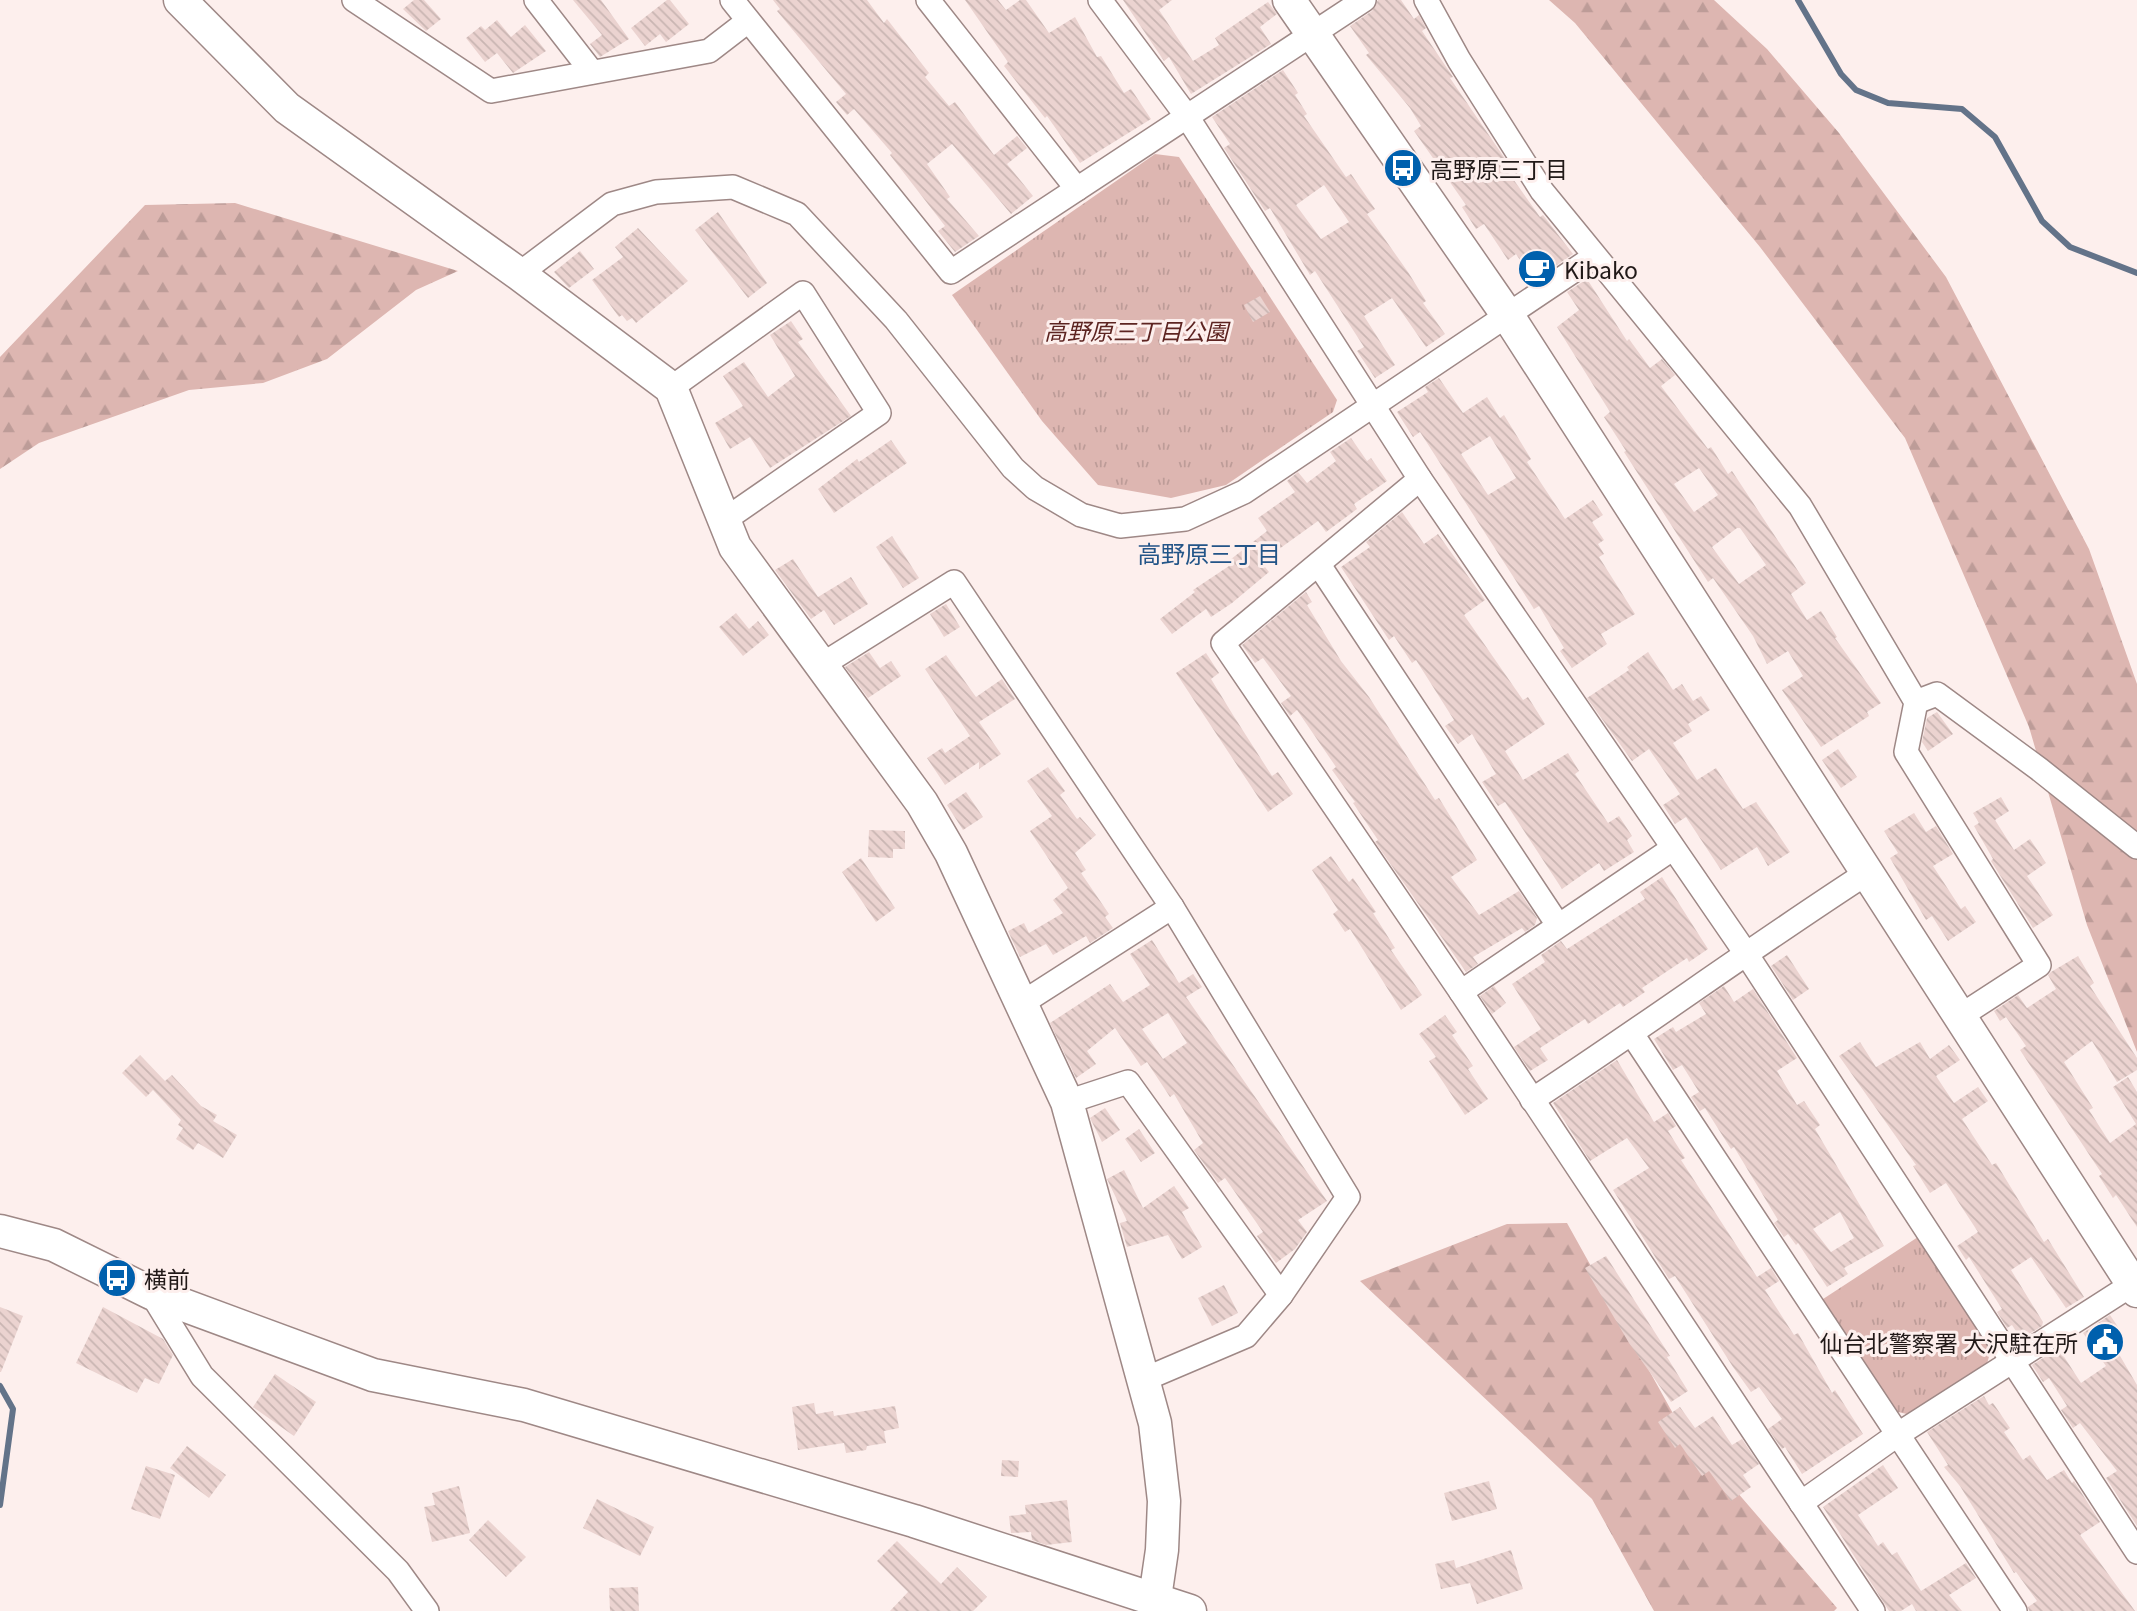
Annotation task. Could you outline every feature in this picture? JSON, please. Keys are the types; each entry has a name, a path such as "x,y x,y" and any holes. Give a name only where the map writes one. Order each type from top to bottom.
{"street":[{"path":"180,0 287,108 519,274 671,388 735,547 922,803 951,853 1068,1102 1155,1423 1164,1501 1162,1550 1155,1598"},
{"path":"354,0 491,92 709,51 748,21"},
{"path":"536,0 592,72"},
{"path":"732,0 951,272 1364,0"},
{"path":"928,0 1077,189"},
{"path":"1100,0 1186,115 1420,480 1745,952 2137,1552"},
{"path":"1289,0 1508,316 1867,873 1962,1015 2135,1287 1897,1435 1801,1503"},
{"path":"1426,0 1459,60 1542,191 1800,506 1916,702 1906,751 2039,965 1962,1015"},
{"path":"519,274 612,204 656,192 733,187 797,214 896,320 965,410 1020,475 1035,488 1081,515 1120,526 1185,519 1244,492 1373,408 1594,257"},
{"path":"671,388 803,293 879,413 723,521"},
{"path":"1420,480 1223,643 1461,992 1873,1611"},
{"path":"1320,565 1558,925"},
{"path":"820,666 954,582 1172,907 1348,1197 1281,1295 1247,1336 1145,1379"},
{"path":"1916,702 1937,694 2039,769 2137,847"},
{"path":"1461,992 1672,849"},
{"path":"1532,1100 1632,1034 1745,952 1867,873"},
{"path":"1023,1003 1172,907"},
{"path":"1632,1034 2015,1611"},
{"path":"1068,1102 1128,1082 1281,1295"},
{"path":"0,1231 54,1245 151,1293 373,1375 524,1405 901,1517 1190,1611"},
{"path":"151,1293 202,1376 398,1571 427,1611"}],"green space":[{"path":"1549,0 1714,0 1767,49 1839,133 1946,277 2089,549 2137,684 2137,1052 2087,925 2029,727 1905,438 1760,247 1575,23"},
{"name":"高野原三丁目公園","path":"1155,154 1179,157 1337,400 1333,412 1226,485 1171,498 1098,485 1042,421 952,295"},
{"path":"235,203 458,271 416,290 327,359 263,383 189,390 39,443 0,469 0,357 145,205"},
{"path":"1567,1223 1680,1426 1837,1608 1834,1611 1654,1611 1592,1499 1360,1281 1507,1224"},
{"path":"1918,1237 1991,1349 1987,1364 1907,1414 1893,1411 1820,1301"}],"building":[{"path":"414,0 424,0 441,19 426,31 403,9"},
{"path":"573,0 601,0 629,39 600,57 590,44 602,35"},
{"path":"670,0 689,24 666,42 660,34 645,46 631,28"},
{"path":"773,0 867,0 884,23 887,19 929,73 925,77 949,106 955,102 994,155 1017,136 1027,148 1007,164 1033,196 1011,214 952,144 927,164 950,197 947,199 979,236 955,252 938,231 945,226 890,155 892,153 854,109 847,115 836,102 846,94 777,11 780,9"},
{"path":"965,0 998,0 1006,10 1020,0 1026,0 1049,33 1075,17 1097,57 1101,56 1124,93 1131,89 1151,119 1080,163 1047,116 1045,118 1004,66 1008,62"},
{"path":"1123,0 1172,0 1159,10 1193,61 1219,45 1215,38 1268,2 1277,14 1260,27 1271,44 1191,94 1169,57 1164,61"},
{"path":"1378,0 1401,0 1414,19 1419,15 1426,28 1422,31 1453,77 1450,78 1510,166 1506,169 1540,217 1543,215 1573,254 1534,281 1516,254 1508,260 1484,224 1476,229 1462,207 1466,205 1414,131 1421,126 1410,108 1366,55 1369,53 1350,26 1372,11"},
{"path":"497,20 511,37 525,25 546,51 513,73 497,53 485,62 466,38 481,26 485,30"},
{"path":"1283,70 1298,93 1295,95 1307,114 1304,116 1346,177 1351,174 1375,209 1367,214 1408,272 1426,301 1423,303 1445,334 1426,347 1392,298 1364,316 1395,365 1375,378 1357,351 1364,347 1315,271 1310,275 1270,208 1265,211 1224,148 1230,144 1212,117","holes":["1324,185 1349,222 1321,239 1296,205"]},
{"path":"718,212 767,283 748,298 695,230"},
{"path":"638,228 688,281 636,323 632,318 627,321 622,315 619,317 592,280 623,257 615,247"},
{"path":"580,251 594,269 569,288 554,272"},
{"path":"1587,279 1627,341 1629,339 1650,368 1662,359 1675,375 1661,386 1708,449 1711,447 1728,474 1732,471 1806,583 1791,594 1807,620 1821,611 1837,637 1835,638 1881,703 1867,712 1869,716 1821,747 1782,690 1803,676 1788,651 1767,664 1753,636 1713,578 1708,582 1604,417 1610,412 1557,327 1579,310 1567,292","holes":["1699,468 1718,495 1694,512 1674,484","1740,528 1766,565 1739,584 1712,547"]},
{"path":"1260,296 1270,312 1253,322 1244,305"},
{"path":"791,321 803,339 798,342 851,416 770,468 750,437 730,449 715,423 743,406 723,376 744,362 768,397 795,376 770,335"},
{"path":"1439,378 1463,413 1487,397 1500,418 1504,415 1531,459 1527,462 1565,519 1593,500 1603,515 1592,522 1604,540 1598,544 1604,554 1599,557 1635,614 1601,634 1607,644 1572,668 1560,651 1564,648 1539,606 1534,609 1420,432 1413,437 1397,412 1428,392 1425,387","holes":["1490,436 1516,478 1488,495 1461,454"]},
{"path":"1351,438 1367,461 1371,458 1387,481 1354,504 1357,509 1326,532 1318,521 1261,562 1269,572 1232,603 1211,617 1206,609 1172,634 1160,619 1195,592 1193,590 1229,566 1226,563 1267,531 1258,518 1295,492 1287,481 1298,472 1307,483 1336,461 1330,452"},
{"path":"891,440 907,463 834,513 818,489 857,459 859,462"},
{"path":"1402,512 1424,544 1438,534 1485,600 1464,615 1523,700 1528,697 1545,724 1505,751 1523,780 1568,753 1579,771 1575,774 1608,823 1619,816 1632,836 1627,840 1634,852 1604,871 1599,863 1562,889 1505,802 1498,806 1482,782 1496,774 1472,734 1458,744 1445,726 1454,720 1416,660 1412,663 1394,636 1389,640 1341,567 1370,547 1366,542"},
{"path":"892,536 919,578 903,588 876,547"},
{"path":"793,559 818,597 851,577 868,604 834,625 824,610 811,619 775,570"},
{"path":"1306,592 1312,602 1307,605 1341,661 1369,697 1435,800 1439,798 1477,860 1451,877 1479,915 1519,891 1537,918 1535,925 1525,932 1522,928 1473,957 1478,964 1466,972 1375,842 1378,840 1332,770 1336,767 1297,710 1290,716 1281,703 1291,696 1263,658 1255,663 1242,645"},
{"path":"946,604 960,627 944,637 930,614"},
{"path":"736,613 749,629 758,621 769,635 743,656 719,627"},
{"path":"869,652 880,668 891,661 901,676 868,698 845,667"},
{"path":"1648,652 1673,690 1682,684 1693,701 1701,696 1710,710 1688,724 1692,731 1673,743 1697,780 1716,768 1743,809 1756,802 1790,852 1768,866 1757,847 1721,870 1686,817 1675,824 1663,805 1680,794 1649,749 1632,761 1587,698 1629,670 1627,667"},
{"path":"1206,653 1219,673 1211,679 1233,715 1272,776 1278,772 1293,794 1268,812 1176,673"},
{"path":"946,655 976,697 1002,679 1015,699 979,722 1001,754 979,769 979,762 945,785 927,758 942,748 945,753 970,736 925,669"},
{"path":"1937,712 1953,734 1928,751 1922,742 1927,718"},
{"path":"1838,749 1857,777 1841,788 1822,760"},
{"path":"1048,767 1065,791 1060,795 1077,819 1080,817 1096,835 1075,853 1086,870 1081,873 1109,914 1105,917 1113,928 1090,943 1086,936 1053,955 1046,944 1020,957 1008,931 1024,923 1029,933 1063,913 1053,900 1068,888 1030,831 1052,816 1027,781"},
{"path":"966,792 983,817 963,830 947,805"},
{"path":"2001,797 2009,811 1995,820 2014,850 2030,839 2046,863 2027,876 2053,915 2033,928 1991,861 1993,859 1974,826 1979,823 1973,813"},
{"path":"1914,813 1926,832 1936,826 1953,854 1933,866 1961,909 1965,906 1976,922 1948,941 1932,916 1926,920 1890,858 1898,853 1884,831"},
{"path":"869,830 905,831 905,849 893,849 893,858 868,857"},
{"path":"1331,856 1349,882 1353,878 1376,912 1373,913 1395,948 1391,950 1422,995 1401,1010 1350,929 1345,932 1333,914 1338,910 1312,870"},
{"path":"861,858 895,908 876,922 842,872"},
{"path":"1662,877 1708,949 1689,962 1687,958 1642,988 1645,992 1623,1007 1620,1003 1588,1024 1585,1019 1540,1048 1548,1060 1530,1071 1514,1047 1541,1029 1512,984 1545,962 1541,955 1561,941 1567,949 1645,899 1640,892"},
{"path":"1152,940 1179,983 1193,974 1202,987 1186,997 1327,1201 1298,1220 1307,1232 1295,1249 1276,1263 1257,1236 1263,1232 1225,1178 1218,1183 1194,1150 1203,1143 1174,1094 1170,1097 1147,1062 1141,1066 1115,1028 1087,1051 1096,1064 1076,1078 1050,1023 1110,984 1123,1002 1150,985 1130,954","holes":["1168,1013 1187,1043 1163,1059 1142,1029"]},
{"path":"1787,955 1809,989 1793,1000 1771,966"},
{"path":"2078,956 2094,983 2090,986 2137,1058 2137,1070 2117,1082 2092,1041 2064,1062 2093,1108 2089,1110 2110,1143 2136,1124 2113,1087 2128,1077 2137,1092 2137,1227 2116,1195 2113,1198 2099,1176 2102,1174 2020,1050 2026,1046 2006,1017 2000,1021 1994,1011 2018,995 2027,1008 2056,989 2048,975"},
{"path":"1494,986 1506,1003 1492,1014 1480,996"},
{"path":"1724,986 1734,1002 1753,989 1797,1058 1777,1071 1797,1105 1804,1101 1820,1125 1815,1129 1884,1246 1844,1268 1848,1274 1827,1287 1798,1243 1796,1245 1788,1234 1784,1237 1774,1223 1778,1220 1734,1147 1731,1149 1705,1108 1700,1111 1691,1097 1699,1092 1682,1065 1673,1070 1654,1039 1673,1027 1676,1032 1706,1014 1699,1003","holes":["1840,1212 1854,1238 1831,1252 1813,1229"]},
{"path":"1445,1015 1457,1032 1452,1035 1473,1066 1468,1069 1488,1099 1465,1115 1429,1061 1436,1057 1419,1034"},
{"path":"1860,1042 1876,1067 1920,1042 1930,1059 1949,1045 1960,1060 1936,1076 1954,1103 1978,1087 1988,1101 1962,1119 1992,1165 1996,1163 2044,1242 2048,1239 2084,1297 2066,1308 2031,1257 2011,1270 2043,1322 2042,1326 2021,1339 2012,1325 2007,1328 1997,1312 2002,1309 1969,1257 1966,1260 1957,1246 1978,1232 1946,1183 1930,1193 1913,1166 1916,1165 1839,1056"},
{"path":"140,1055 165,1081 172,1075 201,1106 217,1115 213,1121 237,1135 223,1158 198,1143 193,1150 176,1139 183,1128 178,1125 181,1120 153,1090 146,1097 122,1073"},
{"path":"1617,1060 1654,1122 1668,1113 1676,1126 1668,1131 1685,1158 1681,1160 1757,1277 1771,1268 1779,1281 1765,1290 1794,1335 1798,1333 1832,1393 1835,1390 1863,1434 1802,1474 1785,1447 1782,1449 1768,1429 1782,1419 1759,1387 1751,1392 1675,1276 1669,1279 1613,1190 1649,1168 1627,1138 1590,1161 1553,1103"},
{"path":"1105,1108 1120,1130 1102,1142 1090,1118"},
{"path":"1139,1129 1155,1153 1141,1162 1125,1139"},
{"path":"1124,1170 1143,1208 1174,1186 1189,1208 1182,1212 1202,1247 1182,1259 1168,1235 1127,1247 1120,1223 1127,1221 1107,1179"},
{"path":"1606,1256 1670,1356 1667,1357 1688,1391 1671,1402 1629,1343 1585,1268"},
{"path":"1224,1285 1238,1313 1212,1326 1198,1298"},
{"path":"0,1307 23,1316 1,1372 0,1372"},
{"path":"103,1307 163,1339 173,1355 159,1384 145,1378 137,1393 76,1363"},
{"path":"2110,1315 2120,1330 2109,1337 2137,1385 2137,1526 2106,1478 2117,1471 2080,1423 2073,1428 2061,1410 2067,1406 2049,1378 2043,1382 2032,1365 2051,1353 2053,1357 2061,1352 2081,1383 2106,1366 2083,1333"},
{"path":"275,1374 316,1402 294,1436 253,1407"},
{"path":"1984,1396 1989,1405 1993,1403 2010,1428 2004,1432 2023,1460 2030,1455 2047,1480 2064,1470 2072,1483 2074,1481 2100,1522 2080,1535 2135,1611 2029,1611 2028,1607 2037,1601 2016,1572 2014,1573 1960,1486 1944,1467 1948,1465 1927,1432"},
{"path":"814,1403 816,1414 833,1411 834,1416 895,1406 899,1428 884,1431 886,1443 867,1446 866,1450 846,1453 844,1443 798,1450 792,1407"},
{"path":"1680,1407 1695,1428 1713,1416 1732,1445 1742,1439 1759,1464 1743,1475 1751,1487 1731,1501 1709,1471 1702,1476 1680,1444 1675,1448 1658,1422"},
{"path":"187,1446 226,1475 209,1498 170,1468"},
{"path":"1002,1460 1019,1461 1018,1477 1001,1476"},
{"path":"1883,1465 1898,1488 1858,1515 1878,1546 1883,1542 1892,1555 1897,1552 1921,1591 1966,1563 1976,1578 1949,1595 1962,1611 1916,1611 1912,1604 1901,1611 1889,1611 1823,1507"},
{"path":"146,1466 175,1475 160,1519 131,1509"},
{"path":"1489,1481 1497,1509 1452,1521 1444,1493"},
{"path":"459,1486 470,1533 432,1542 424,1507 435,1505 432,1493"},
{"path":"597,1499 654,1527 640,1556 583,1528"},
{"path":"1067,1500 1072,1542 1046,1545 1032,1540 1031,1532 1011,1533 1009,1516 1026,1514 1025,1505"},
{"path":"488,1520 526,1557 506,1577 469,1540"},
{"path":"897,1541 941,1584 957,1567 987,1597 973,1611 890,1611 908,1592 877,1561"},
{"path":"1511,1550 1523,1589 1477,1604 1470,1583 1441,1589 1435,1564 1454,1560 1456,1568"},
{"path":"638,1587 639,1611 610,1611 609,1588"}],"waterway":[{"path":"1798,0 1841,74 1856,90 1888,103 1962,109 1995,137 2042,221 2070,247 2137,273"},
{"path":"0,1386 13,1409 0,1505"}],"place":[{"name":"高野原三丁目","path":"1403,168"},
{"name":"Kibako","path":"1537,269"},
{"name":"横前","path":"117,1278"},
{"name":"仙台北警察署 大沢駐在所","path":"2105,1342"}],"district":[{"name":"高野原三丁目","path":"1209,552"}]}
